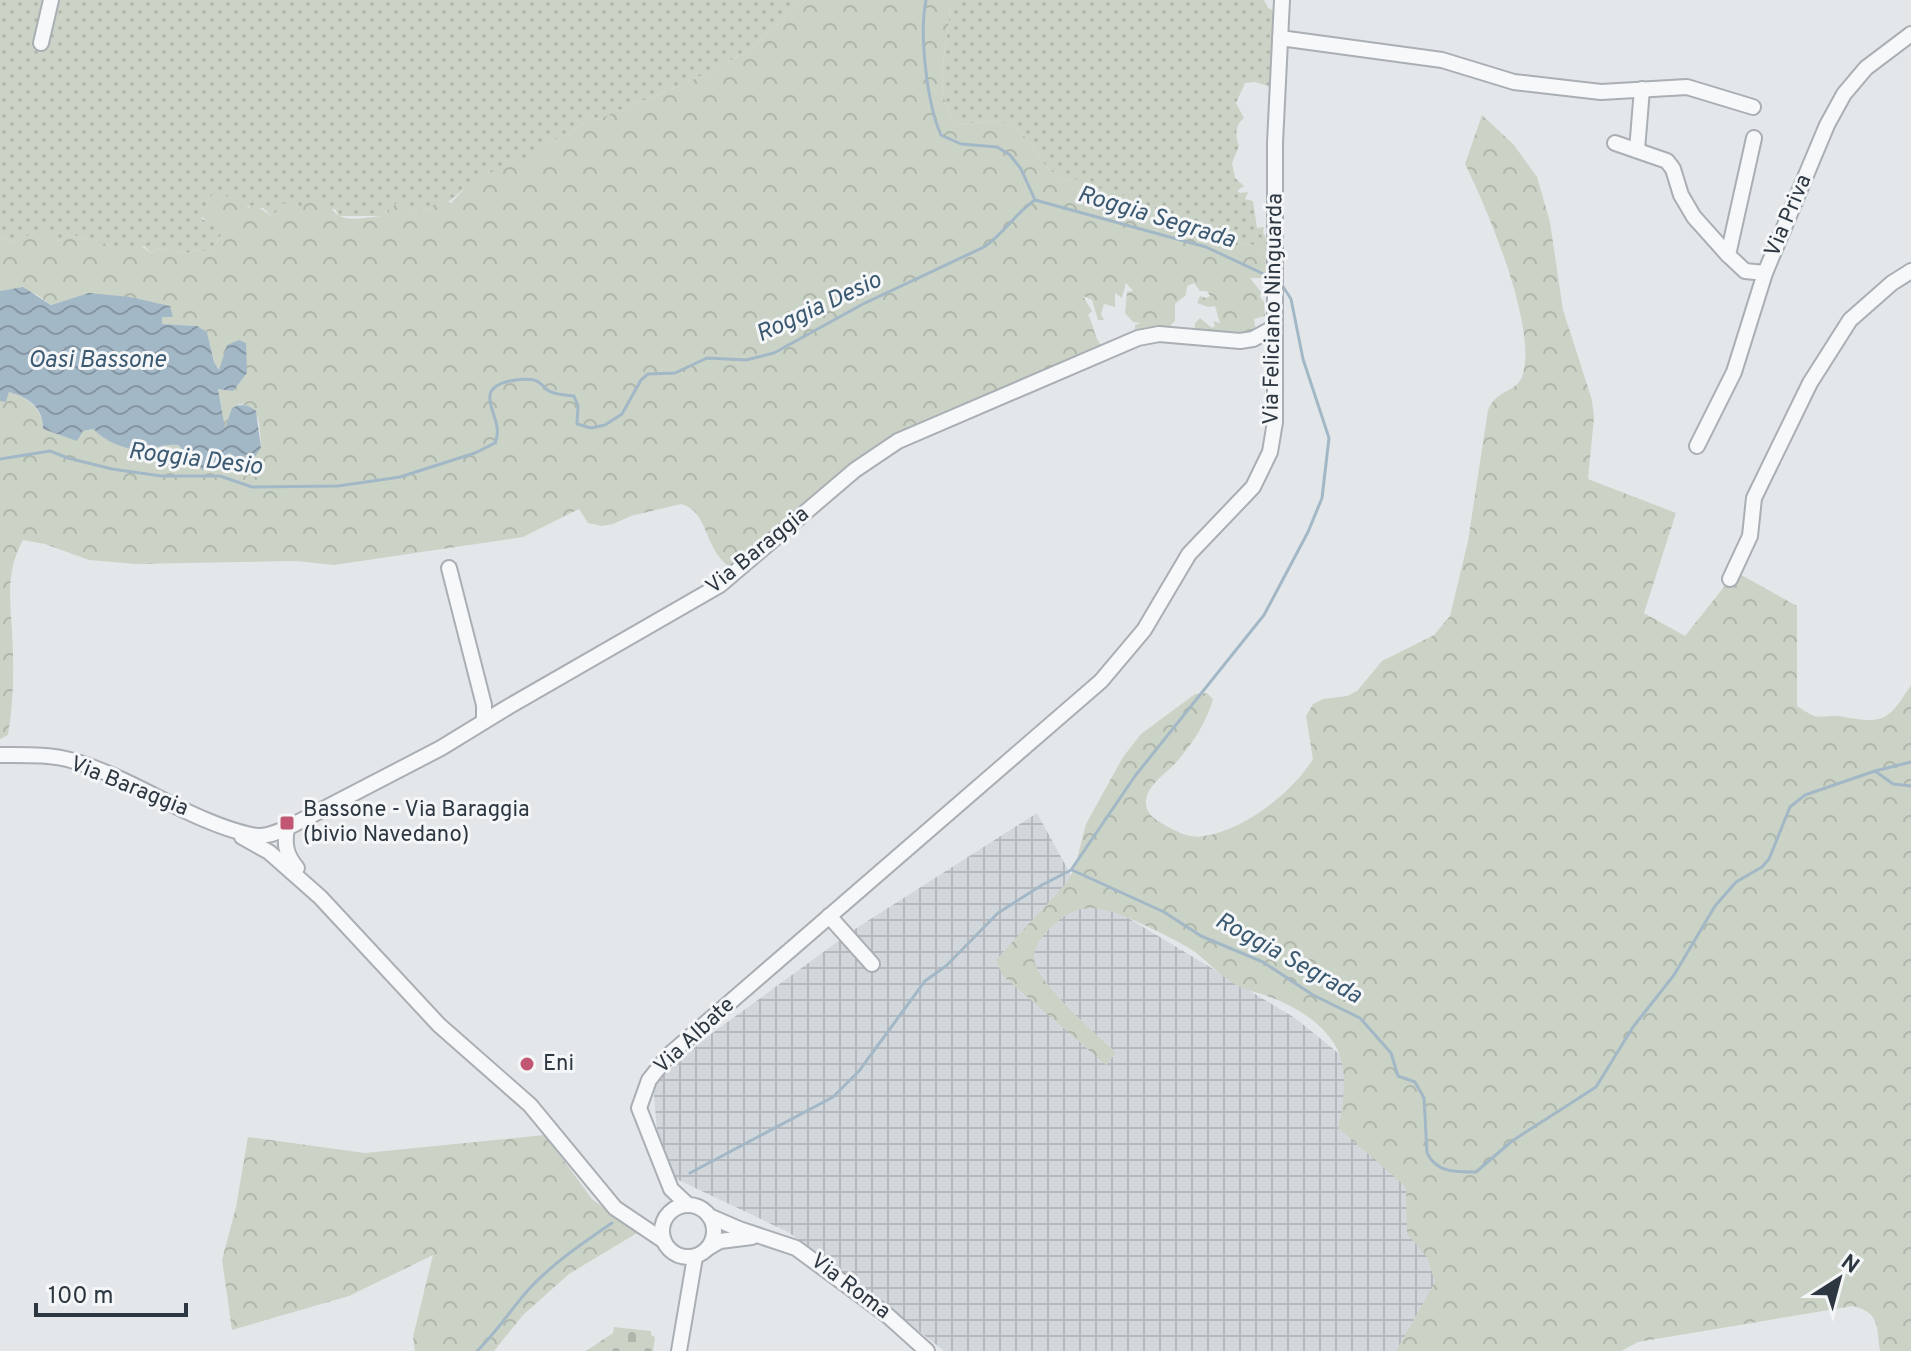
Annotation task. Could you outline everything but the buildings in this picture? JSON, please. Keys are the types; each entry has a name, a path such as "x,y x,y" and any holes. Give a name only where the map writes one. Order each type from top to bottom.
{"street":[{"path":"41,43 51,0"},
{"name":"Via Feliciano Ninguarda","path":"829,916 1101,681 1144,630 1189,554 1253,487 1270,452 1275,422 1275,143 1282,0"},
{"name":"Via Priva","path":"1754,138 1728,255 1745,271 1765,273 1825,130 1844,94 1874,60 1911,34"},
{"path":"1280,38 1442,60 1514,82 1601,92 1687,87 1753,107"},
{"path":"1637,150 1642,89"},
{"path":"1615,143 1667,161 1694,217 1728,255"},
{"path":"1730,579 1750,536 1754,498 1810,383 1859,310 1911,271"},
{"path":"1697,446 1734,372 1765,273"},
{"name":"Via Baraggia","path":"0,755 74,761 210,820 252,835 267,836 441,748 720,585 855,470 898,441 1138,338 1159,334 1240,341 1253,339 1275,327"},
{"path":"449,568 484,705 484,721"},
{"name":"Via Baraggia","path":"210,820 269,852 318,895 439,1025 530,1105 600,1193 615,1208 664,1241"},
{"path":"269,852 287,828"},
{"path":"287,828 284,842 288,857 318,895"},
{"path":"829,916 872,964"},
{"name":"Via Albate","path":"670,1213 671,1189 639,1108 649,1080 669,1055 829,916"},
{"name":"Via Albate","path":"671,1189 688,1205"},
{"path":"634,1221 653,1222 688,1205 703,1210 709,1216 714,1232 708,1248 695,1257 677,1255"},
{"path":"670,1213 663,1224 664,1241 677,1255 687,1300"},
{"name":"Via Roma","path":"709,1216 739,1229 782,1241 804,1253 896,1322 927,1351"},
{"name":"Via Roma","path":"708,1248 720,1241 764,1236"},
{"path":"679,1351 695,1257"}],"shaded area":[{"path":"1037,813 1078,888 1295,1018 1390,1095 1484,1275 1450,1351 944,1351 788,1232 672,1177 658,1142 653,1084 707,1037 855,929"}],"green space":[{"path":"0,0 805,0 754,45 717,68 597,120 593,116 568,134 548,143 529,165 469,193 462,190 438,207 398,213 388,213 385,209 382,216 339,216 335,209 277,213 272,217 263,208 209,198 202,219 206,221 214,216 227,226 210,252 192,250 188,253 157,248 151,253 144,246 116,246 70,234 58,241 28,238 15,243 0,238"},
{"path":"805,0 950,0 942,78 947,109 955,122 1004,123 1024,136 1049,169 1068,181 1085,177 1116,200 1126,194 1137,197 1143,208 1154,216 1155,207 1166,209 1174,217 1179,213 1192,228 1223,236 1232,246 1251,244 1268,255 1272,266 1268,278 1250,278 1261,292 1264,302 1265,316 1254,319 1256,330 1244,336 1194,330 1200,318 1212,328 1215,326 1213,321 1220,323 1215,306 1197,303 1200,296 1210,296 1207,291 1200,291 1194,283 1187,286 1186,295 1175,304 1175,321 1169,327 1146,327 1143,332 1135,332 1135,325 1141,323 1133,322 1125,313 1127,292 1133,291 1126,283 1122,298 1115,293 1115,307 1104,304 1101,314 1104,320 1098,320 1092,300 1083,296 1092,311 1088,315 1101,345 1089,366 935,430 873,463 740,573 719,556 698,516 681,504 602,526 588,523 579,509 523,537 334,565 296,561 136,564 89,560 45,544 23,540 10,584 13,670 10,722 8,735 0,739 0,401 6,401 9,392 23,398 37,409 43,429 77,440 83,431 93,429 108,440 128,448 140,450 178,445 188,458 216,464 229,452 261,448 256,414 247,406 239,404 225,430 218,388 220,371 214,362 207,332 197,326 162,324 161,317 170,306 155,303 95,297 51,305 36,294 0,291 0,238 15,243 37,230 58,241 70,234 116,245 140,245 151,253 157,248 188,253 192,250 210,252 227,226 220,226 214,217 206,221 199,212 214,193 223,194 226,200 230,190 244,199 248,208 255,204 272,217 282,204 292,202 300,212 304,204 326,202 337,214 351,219 381,216 384,209 388,213 398,201 407,204 412,212 431,209 439,197 451,203 463,190 469,193 480,178 515,160 529,164 548,143 568,134 593,116 597,120 717,68 754,45"},
{"path":"950,0 1264,0 1268,8 1277,12 1274,82 1271,87 1255,82 1245,83 1236,103 1244,118 1237,127 1239,146 1232,163 1235,178 1244,186 1237,191 1248,192 1245,199 1253,201 1257,228 1264,227 1263,232 1271,249 1268,255 1251,244 1232,246 1223,236 1192,228 1155,207 1154,216 1116,200 1085,178 1068,181 1049,169 1024,136 1004,123 955,122 947,109 942,78"},
{"path":"1482,115 1514,145 1537,177 1550,222 1563,310 1592,400 1594,418 1588,479 1676,513 1644,613 1685,636 1736,572 1797,606 1797,706 1814,716 1875,720 1889,714 1911,685 1911,1351 1880,1351 1873,1317 1853,1306 1638,1342 1621,1351 1396,1351 1435,1282 1427,1257 1407,1234 1406,1187 1338,1128 1344,1075 1335,1045 1322,1028 1286,1004 1232,983 1195,952 1167,936 1113,912 1098,908 1083,909 1063,917 1049,929 1039,942 1034,958 1044,980 1055,993 1116,1053 1106,1065 1002,975 996,960 1068,881 1075,867 1086,824 1123,757 1141,734 1195,694 1207,693 1213,699 1195,738 1150,789 1146,805 1153,818 1182,834 1198,837 1235,826 1280,797 1313,759 1306,716 1313,704 1357,691 1382,661 1434,635 1450,616 1468,541 1488,410 1496,398 1519,382 1525,356 1523,330 1508,269 1465,164"},
{"path":"545,1135 592,1199 637,1233 569,1274 523,1315 494,1351 415,1351 413,1337 433,1255 349,1296 232,1330 222,1260 236,1207 248,1137 365,1153"},
{"path":"614,1327 651,1331 655,1337 653,1351 586,1351 613,1333"}],"water":[{"name":"Oasi Bassone","path":"23,287 51,305 89,293 130,297 170,306 173,317 162,317 162,324 197,326 207,332 219,370 227,345 239,340 246,343 247,373 233,391 218,389 225,428 232,408 244,405 256,411 261,448 253,459 239,459 229,453 202,470 178,445 134,449 109,441 93,429 83,431 77,441 43,429 38,409 23,397 9,392 6,402 0,401 0,291"}],"waterway":[{"name":"Roggia Segrada","path":"926,0 923,31 926,69 941,135 961,144 997,147 1010,155 1021,169 1035,200"},
{"name":"Roggia Segrada","path":"1035,200 1206,247 1270,277"},
{"name":"Roggia Desio","path":"0,459 50,451 112,469 161,476 220,476 252,487 338,486 400,477 475,453 495,443 496,424 490,398 491,391 497,386 509,381 536,381 552,392 574,396 578,406 577,424 591,428 605,425 622,414 641,380 648,374 675,373 707,358 746,360 774,353 863,304 984,247 1035,200"},
{"name":"Roggia Segrada","path":"690,1173 833,1097 859,1071 925,981 946,966 998,913 1071,870 1135,776 1264,615 1308,532 1322,498 1329,438 1303,359 1291,299 1280,282"},
{"name":"Roggia Segrada","path":"1072,870 1164,912 1201,936 1263,962 1313,995 1360,1018 1391,1053 1398,1076 1415,1082 1424,1098 1427,1153 1431,1160 1447,1170 1476,1172 1512,1141 1596,1087 1633,1027 1674,975 1715,906 1736,882 1762,867 1769,859 1790,807 1805,795 1911,762"},
{"path":"1875,771 1893,784 1911,786"},
{"path":"477,1351 538,1280 612,1223"}],"place":[{"name":"Bassone - Via Baraggia (bivio Navedano)","path":"287,823"},
{"name":"Eni","path":"527,1064"}]}
